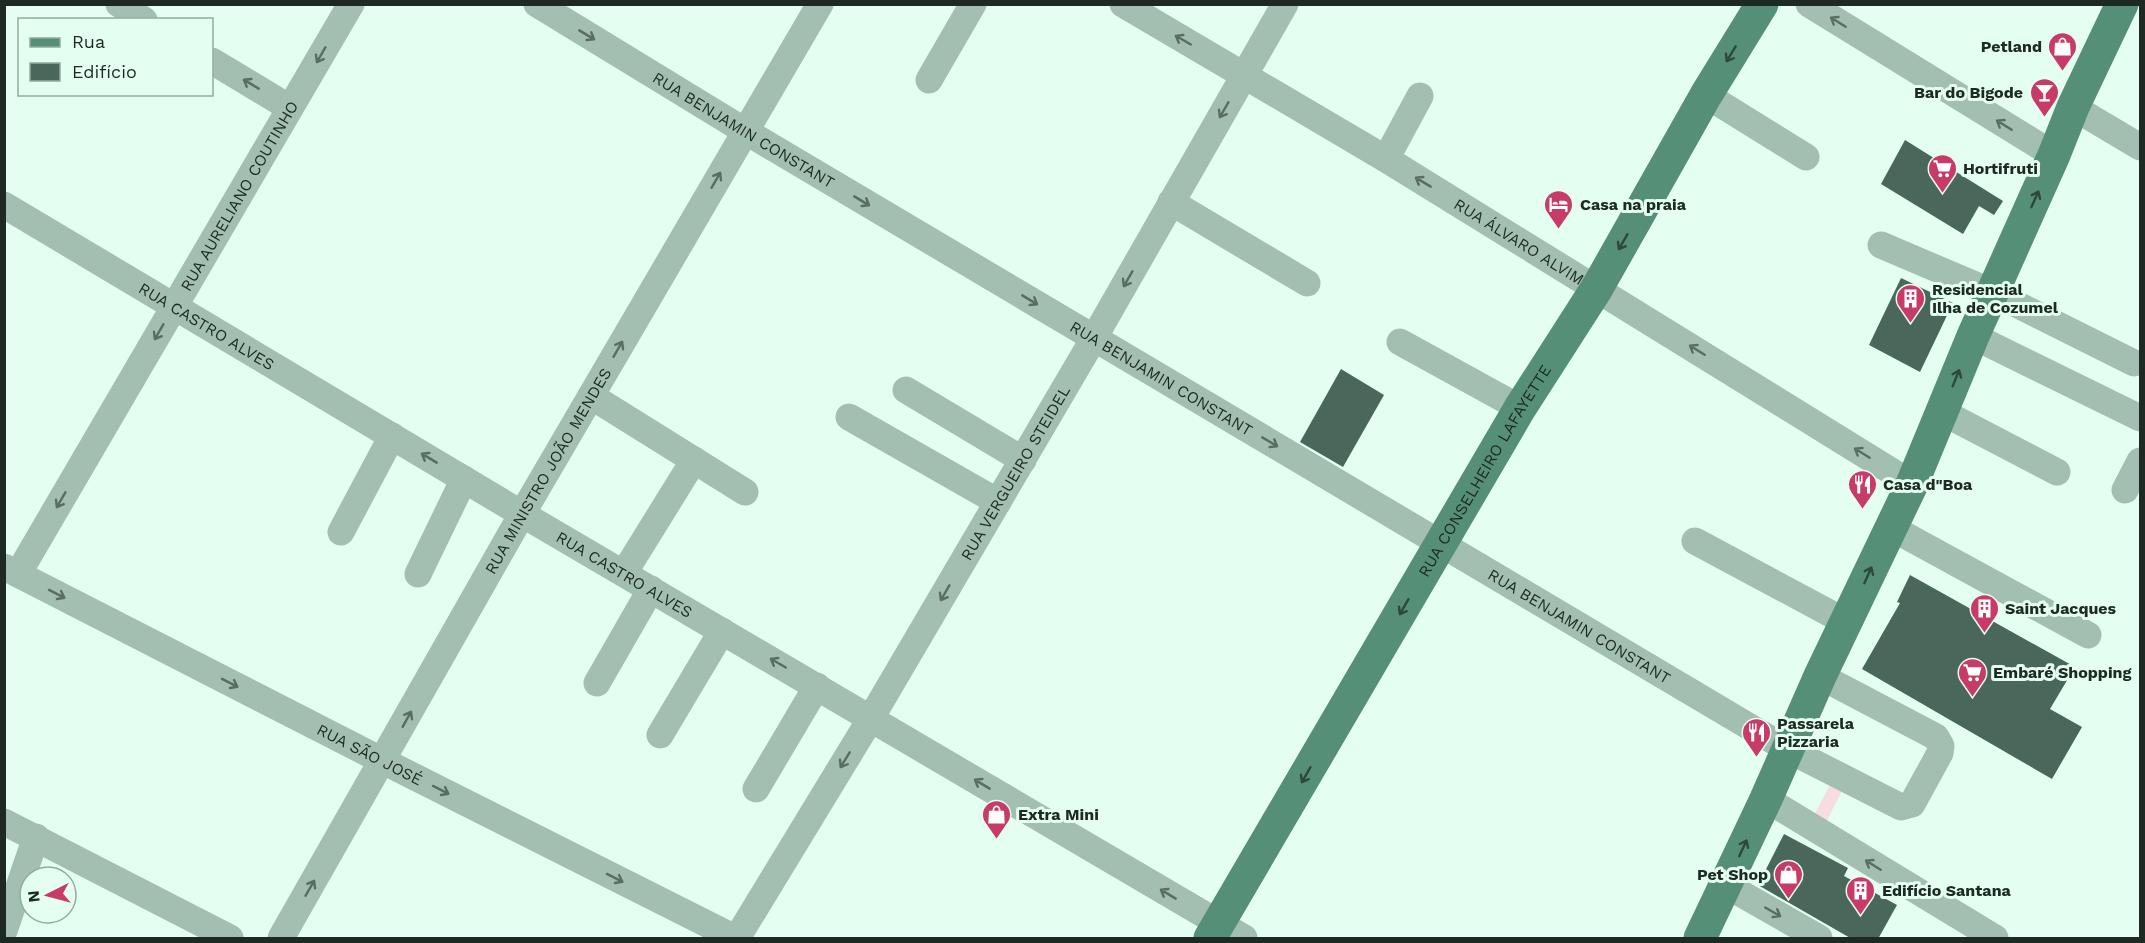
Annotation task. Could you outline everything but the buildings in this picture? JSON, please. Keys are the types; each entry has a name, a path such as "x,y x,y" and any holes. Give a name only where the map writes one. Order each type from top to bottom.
{"main road":[{"name":"RUA CONSELHEIRO LAFAYETTE","path":"1224,934 1441,544 1520,408 1597,288 1706,95 1762,4"},
{"path":"1701,939 1766,799 1786,749 1912,484 1973,336 1994,293 2073,108 2122,4"}],"street":[{"path":"119,4 141,18"},
{"name":"RUA AURELIANO COUTINHO","path":"11,570 175,306 351,4"},
{"name":"RUA BENJAMIN CONSTANT","path":"537,4 745,131 1786,749 1901,807 1912,804 1940,753 1941,746 1936,736 1820,676"},
{"name":"RUA MINISTRO JOÃO MENDES","path":"281,939 522,514 820,4"},
{"path":"928,80 973,4"},
{"name":"RUA ÁLVARO ALVIM","path":"1123,4 1386,159 1912,484"},
{"name":"RUA VERGUEIRO STEIDEL","path":"736,939 871,718 1023,460 1285,4"},
{"path":"1809,4 2054,155"},
{"path":"213,62 290,108"},
{"path":"1706,95 1806,157"},
{"path":"1386,159 1420,96"},
{"path":"2073,108 2140,147"},
{"path":"1172,202 1307,283"},
{"name":"RUA CASTRO ALVES","path":"4,205 522,514 871,718 1224,934"},
{"path":"1881,245 1994,293 2134,363"},
{"path":"1973,336 2140,418"},
{"path":"1400,342 1520,408"},
{"path":"906,390 1023,460"},
{"path":"591,396 745,492"},
{"path":"1942,412 2057,472"},
{"path":"849,417 998,502"},
{"path":"341,532 392,436"},
{"path":"624,573 694,460"},
{"path":"2126,490 2140,461"},
{"path":"418,574 464,479"},
{"path":"1890,527 2088,635"},
{"path":"1695,541 1846,622"},
{"name":"RUA SÃO JOSÉ","path":"11,570 736,939"},
{"path":"597,683 651,589"},
{"path":"660,735 722,631"},
{"path":"756,789 817,686"},
{"path":"1766,799 1995,939"},
{"path":"4,822 230,939"},
{"path":"4,931 36,837"},
{"path":"1726,885 1820,939"}],"shaded area":[{"path":"1831,783 1843,789 1825,824 1813,817"}],"place":[{"name":"Petland","path":"2063,72"},
{"name":"Bar do Bigode","path":"2044,118"},
{"name":"Hortifruti","path":"1942,194"},
{"name":"Casa na praia","path":"1559,230"},
{"name":"Residencial Ilha de Cozumel","path":"1911,324"},
{"name":"Casa d\"Boa","path":"1862,510"},
{"name":"Saint Jacques","path":"1984,634"},
{"name":"Embaré Shopping","path":"1972,698"},
{"name":"Passarela Pizzaria","path":"1756,758"},
{"name":"Extra Mini","path":"997,840"},
{"name":"Pet Shop","path":"1789,900"},
{"name":"Edifício Santana","path":"1861,916"}]}
